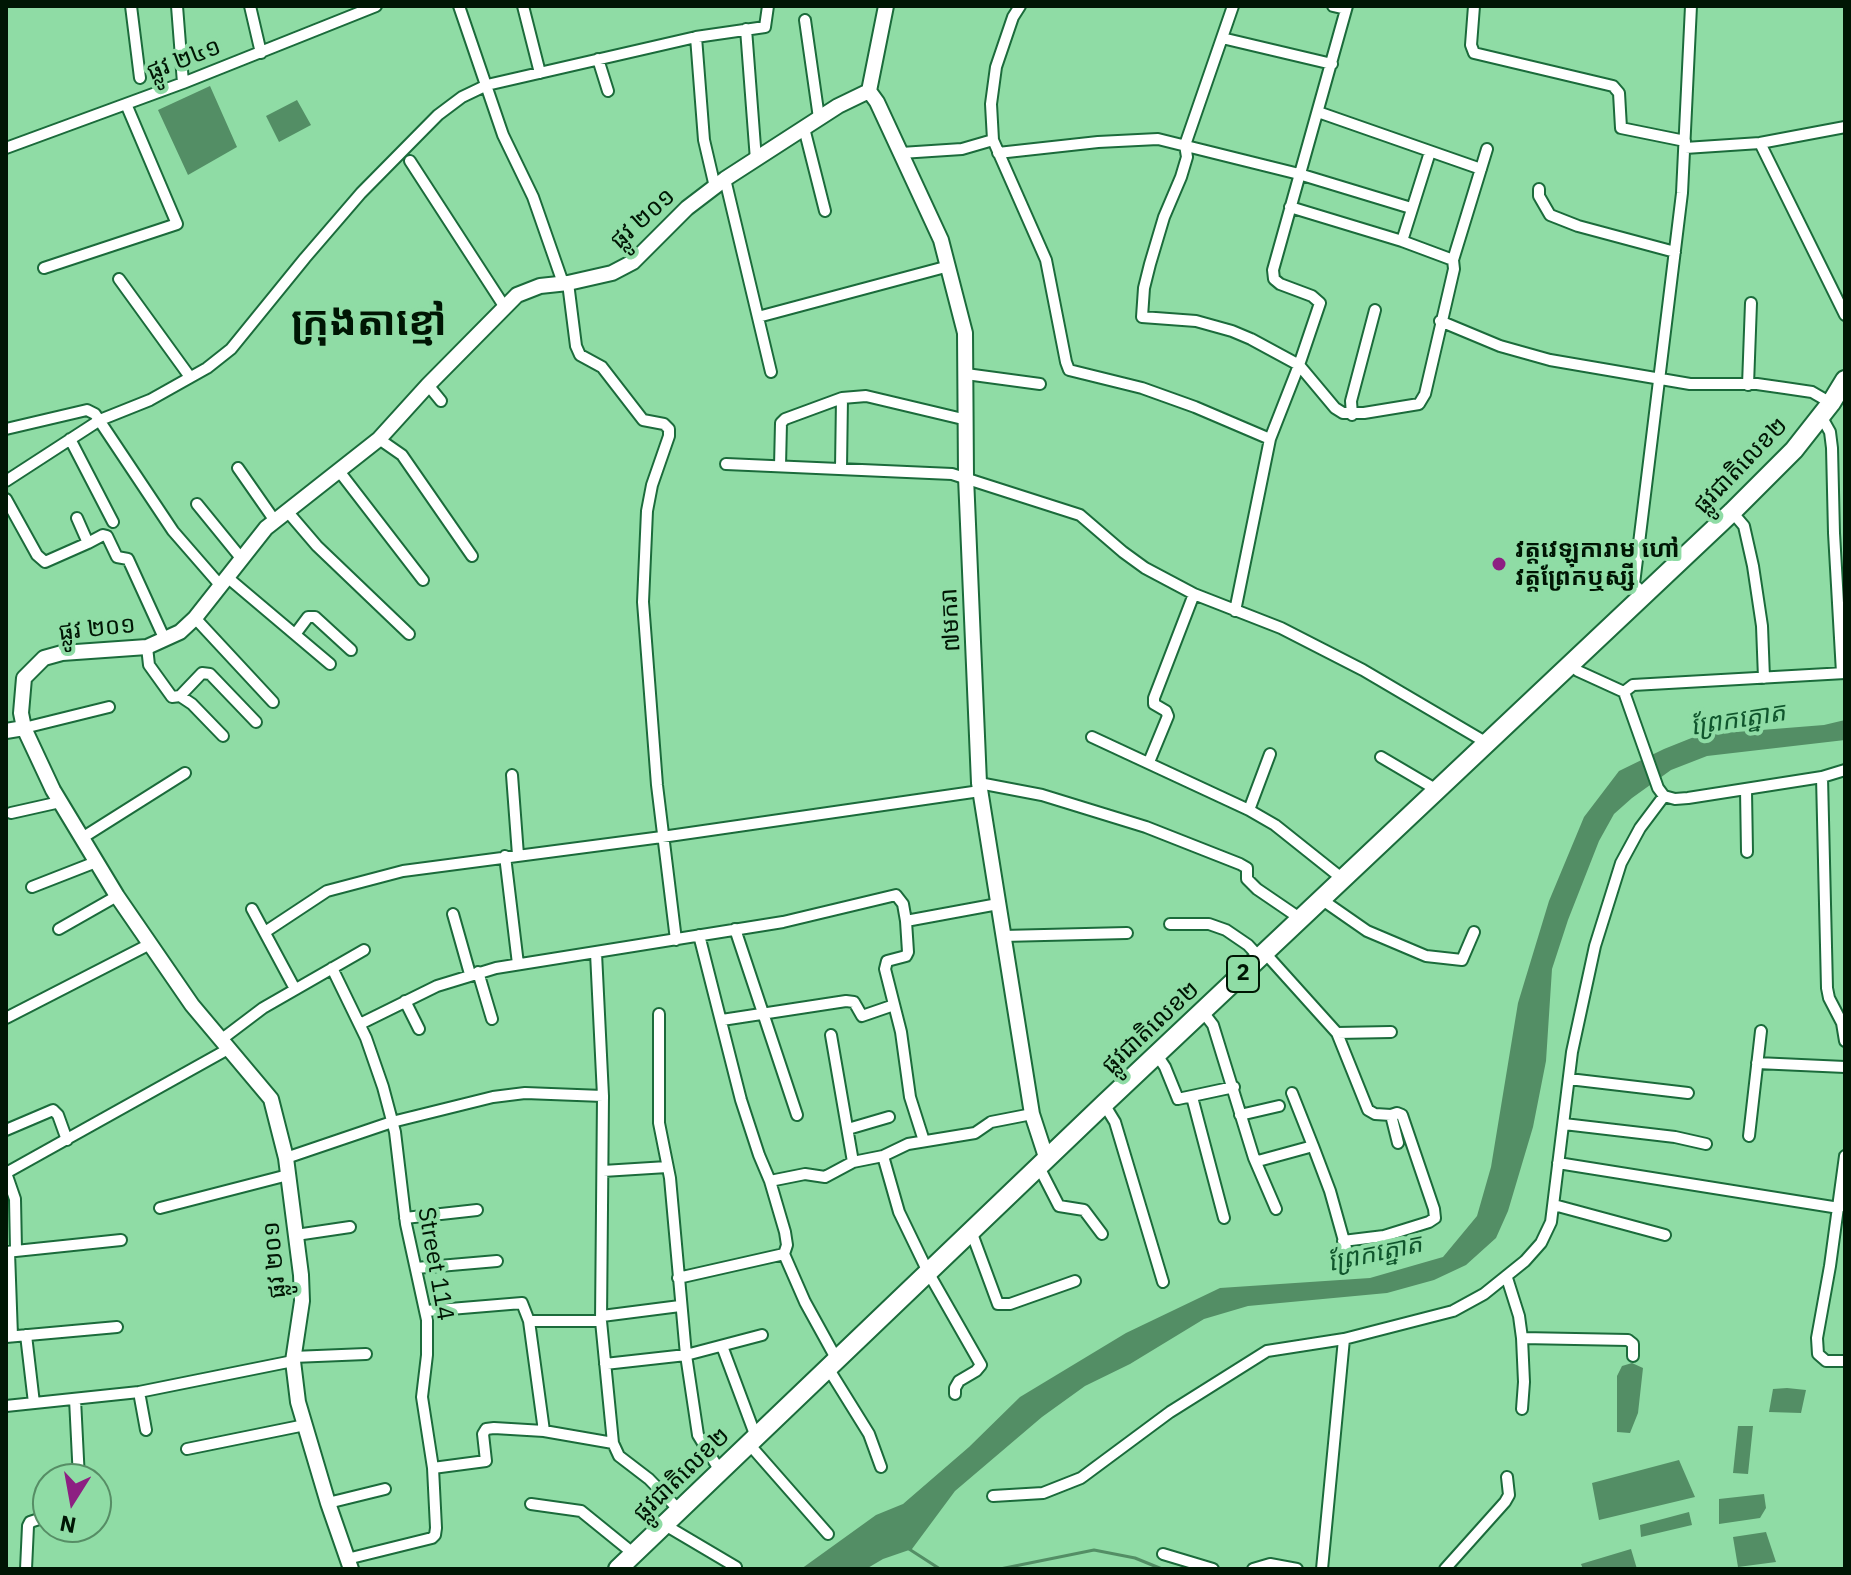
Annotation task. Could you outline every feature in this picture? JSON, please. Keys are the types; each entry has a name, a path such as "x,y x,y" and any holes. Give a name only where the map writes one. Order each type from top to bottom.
{"highway":[{"name":"ផ្លូវជាតិលេខ២","path":"631,1562 679,1510 1104,1104 1732,512 1794,450 1845,380"}],"street":[{"path":"131,6 140,78"},
{"path":"177,6 183,83"},
{"path":"250,6 261,53"},
{"name":"ផ្លូវ ២៤១","path":"6,148 183,83 376,6"},
{"path":"459,6 503,135 533,197 566,283 580,355 602,367 643,420 664,424 669,429 652,485 644,539 643,602 662,837 676,940"},
{"path":"523,6 540,73"},
{"path":"6,481 100,420 150,400 231,349 342,215 438,115 462,97 487,85 696,37 767,25 768,6"},
{"path":"869,91 886,6"},
{"path":"1020,6 1013,17 996,67 991,104 993,140 1046,260 1069,370 1142,388 1270,439"},
{"path":"1233,6 1185,145 1187,157 1150,264 1140,314 1147,318 1196,321 1232,331 1299,365 1335,408 1352,415 1419,404 1423,400 1454,269 1453,260 1487,149"},
{"path":"1235,611 1270,439 1320,303 1312,296 1274,279 1273,270 1346,8 1333,6"},
{"path":"1474,6 1471,45 1474,53 1613,86 1619,93 1621,128 1685,145 1760,143 1845,127"},
{"path":"1644,594 1634,584 1675,252 1685,145 1691,6"},
{"path":"805,20 819,118"},
{"path":"746,29 756,160"},
{"path":"696,37 704,140 720,183 771,372"},
{"path":"1222,38 1332,64"},
{"path":"598,59 608,91"},
{"name":"ផ្លូវ ២០១","path":"349,1564 298,1402 293,1359 302,1301 286,1158 271,1099 192,1005 117,896 60,802 24,728 21,713 24,678 44,658 62,653 147,647 180,632 275,521 379,439 517,295 540,286 612,273 633,262 687,208 720,183 838,106 869,91"},
{"name":"៧មករា","path":"869,91 877,102 941,240 965,333 966,477 979,787 1032,1114 1043,1163"},
{"path":"44,268 177,224 126,104"},
{"path":"1318,112 1481,169"},
{"path":"804,128 825,211"},
{"path":"998,153 1158,139 1299,174 1411,208"},
{"path":"901,153 962,149 993,140"},
{"path":"1760,143 1845,315"},
{"path":"1402,241 1430,152"},
{"path":"410,161 504,306"},
{"path":"1539,189 1539,196 1550,215 1578,226 1675,252"},
{"path":"1290,207 1453,260"},
{"path":"758,317 949,266"},
{"path":"119,279 190,377"},
{"path":"1748,385 1751,303"},
{"path":"1352,415 1351,401 1375,310"},
{"path":"1440,321 1500,346 1550,360 1690,384 1748,385 1812,392 1826,410 1832,448 1834,533 1844,673 1633,685 1624,692"},
{"path":"966,374 1040,384"},
{"path":"428,385 441,401"},
{"path":"780,466 781,423 842,398 859,395 874,397 967,420"},
{"path":"841,468 842,398"},
{"path":"6,429 87,410 100,420 173,531 223,581 296,633 330,664"},
{"path":"70,439 113,522"},
{"path":"379,439 402,455 472,556"},
{"path":"726,464 952,474 1080,515 1123,552 1194,594 1281,628 1363,670 1487,743"},
{"path":"238,468 275,521"},
{"path":"339,471 423,580"},
{"path":"6,499 37,555 45,562 103,535 107,536 117,557 128,559 165,640"},
{"path":"197,504 241,558"},
{"path":"287,511 317,546 409,634"},
{"path":"1732,512 1744,526 1753,566 1762,626 1764,678"},
{"path":"77,518 88,543"},
{"path":"1149,762 1168,716 1166,711 1154,704 1154,698 1194,594"},
{"path":"296,633 308,617 315,617 351,650"},
{"path":"195,618 273,702"},
{"path":"147,647 149,665 172,697 180,696 202,673 210,674 256,722"},
{"path":"1571,664 1578,671 1624,692 1661,792 1675,799 1746,790 1845,770"},
{"path":"180,696 223,736"},
{"path":"6,731 109,707"},
{"path":"1092,737 1249,810 1275,825 1344,880"},
{"path":"1249,810 1270,754"},
{"path":"1381,757 1437,790"},
{"path":"82,838 185,773"},
{"path":"512,775 518,855"},
{"path":"1822,777 1827,988 1842,1023 1845,1041"},
{"path":"265,932 327,891 403,871 662,837 979,787 1042,795 1146,827 1240,864 1247,867 1248,880 1257,889 1301,919"},
{"path":"1746,790 1747,852"},
{"path":"993,1496 1043,1493 1081,1478 1170,1412 1267,1351 1344,1339 1453,1311 1507,1278 1541,1243 1551,1222 1572,1052 1605,908 1621,863 1661,792"},
{"path":"11,813 60,802"},
{"path":"505,856 518,964"},
{"path":"32,887 96,862"},
{"path":"360,1024 437,986 474,973 827,914 896,895 903,904 906,921 906,956 887,961 885,965 910,1097 924,1141"},
{"path":"59,929 117,896"},
{"path":"1321,899 1367,931 1426,956 1462,960 1474,932"},
{"path":"906,921 998,904"},
{"path":"252,909 295,989"},
{"path":"453,914 492,1019"},
{"path":"1170,924 1209,924 1226,930 1262,955 1337,1033 1368,1110 1375,1114 1402,1115 1435,1218 1384,1236 1345,1244 1330,1191 1292,1093"},
{"path":"735,929 797,1115"},
{"path":"1003,936 1127,933"},
{"path":"699,935 741,1100 785,1232 787,1245 784,1254 833,1364 869,1434 881,1467"},
{"path":"6,1018 150,944"},
{"path":"117,1327 9,1336 10,1251 15,1199 6,1173 67,1140 226,1043 263,1008 364,950"},
{"path":"596,953 603,1096 602,1319 613,1443 619,1456 649,1479 679,1510"},
{"name":"Street 114","path":"332,968 376,1065 392,1122 405,1218 426,1311 427,1355 422,1397 433,1468 435,1535 349,1564"},
{"path":"405,1001 419,1029"},
{"path":"722,1020 851,1001 862,1016 894,1005"},
{"path":"1203,1012 1213,1025 1254,1158 1276,1209"},
{"path":"659,1014 659,1123 667,1167 686,1355 698,1435 720,1471"},
{"path":"1749,1136 1761,1031"},
{"path":"1337,1033 1391,1032"},
{"path":"831,1035 853,1162"},
{"path":"1157,1055 1178,1099 1234,1087"},
{"path":"1757,1063 1845,1067"},
{"path":"1569,1079 1688,1093"},
{"path":"286,1158 392,1122 493,1097 525,1093 603,1096"},
{"path":"1192,1097 1224,1218"},
{"path":"1104,1104 1115,1122 1163,1282"},
{"path":"1240,1115 1279,1106"},
{"path":"6,1130 53,1110 58,1115 67,1140"},
{"path":"770,1181 805,1174 825,1177 853,1162 883,1156 908,1144 975,1133 991,1122 1032,1114"},
{"path":"1391,1115 1398,1143"},
{"path":"848,1129 889,1117"},
{"path":"1564,1124 1675,1137 1706,1144"},
{"path":"1254,1158 1258,1161 1313,1146"},
{"path":"883,1156 899,1212 928,1272 981,1365 959,1381 955,1394"},
{"path":"1845,1156 1817,1338 1818,1354 1826,1361 1845,1361"},
{"path":"1043,1163 1059,1206 1084,1210 1102,1234"},
{"path":"1558,1163 1839,1208"},
{"path":"603,1171 667,1167"},
{"path":"160,1208 288,1175"},
{"path":"1554,1205 1665,1235"},
{"path":"405,1218 477,1210"},
{"path":"296,1235 350,1227"},
{"path":"971,1231 998,1304 1010,1304 1075,1281"},
{"path":"10,1251 121,1240"},
{"path":"678,1278 784,1254"},
{"path":"416,1268 497,1261"},
{"path":"1507,1278 1519,1316 1522,1338 1522,1409"},
{"path":"426,1311 522,1303 529,1321 544,1431"},
{"path":"529,1321 602,1319 680,1306"},
{"path":"26,1335 34,1403"},
{"path":"605,1364 686,1355 762,1335"},
{"path":"1522,1338 1628,1340 1633,1344 1633,1356"},
{"path":"1322,1569 1344,1339"},
{"path":"722,1346 752,1440 828,1534"},
{"path":"6,1406 139,1392 293,1359 366,1354"},
{"path":"139,1392 146,1430"},
{"path":"75,1399 78,1463"},
{"path":"187,1449 305,1425"},
{"path":"433,1468 486,1461 483,1434 486,1429 544,1431 613,1443"},
{"path":"1445,1569 1505,1502 1509,1495 1507,1477"},
{"path":"328,1503 385,1489"},
{"path":"531,1504 581,1511 631,1562"},
{"path":"26,1569 28,1526 32,1521"},
{"path":"665,1525 736,1567"},
{"path":"1163,1554 1213,1569"},
{"path":"1253,1569 1270,1564 1297,1569"}],"shaded area":[{"path":"210,86 237,147 188,175 158,110"},
{"path":"297,100 311,125 279,142 266,116"},
{"name":"ព្រែកត្នោត","path":"1845,720 1845,740 1707,756 1671,770 1614,814 1599,841 1552,969 1546,1061 1533,1127 1508,1211 1496,1238 1466,1265 1434,1280 1387,1293 1248,1306 1204,1319 1130,1364 1085,1386 1042,1417 955,1491 912,1549 866,1569 801,1569 876,1515 903,1504 969,1447 1020,1397 1126,1333 1220,1288 1370,1278 1443,1257 1477,1216 1491,1167 1518,1003 1549,901 1584,817 1619,771 1699,735 1824,725"},
{"path":"1632,1363 1643,1368 1638,1413 1630,1433 1617,1432 1617,1376 1622,1366"},
{"path":"1773,1389 1806,1390 1801,1413 1769,1412"},
{"path":"1738,1426 1753,1426 1748,1474 1733,1473"},
{"path":"1679,1460 1695,1497 1599,1520 1592,1483"},
{"path":"1764,1494 1766,1508 1760,1518 1719,1524 1719,1499"},
{"path":"1689,1512 1692,1525 1641,1537 1640,1525"},
{"path":"1766,1532 1776,1562 1738,1567 1733,1537"},
{"path":"1631,1549 1637,1569 1583,1569 1581,1564"}],"waterway":[{"path":"909,1549 940,1569"},
{"path":"1000,1569 1094,1550 1135,1558 1162,1569"}],"place":[{"name":"វត្តវេឡុការាម ហៅ វត្តព្រែកឬស្សី","path":"1499,564"}],"district":[{"name":"ក្រុងតាខ្មៅ","path":"369,323"}]}
